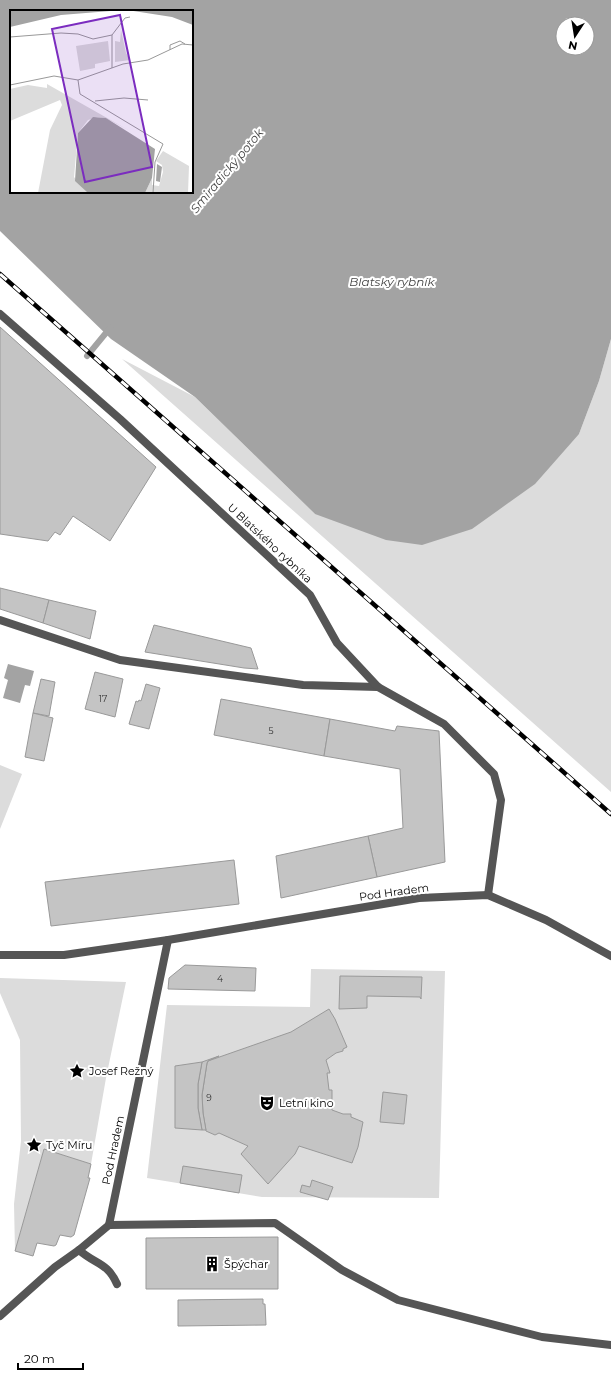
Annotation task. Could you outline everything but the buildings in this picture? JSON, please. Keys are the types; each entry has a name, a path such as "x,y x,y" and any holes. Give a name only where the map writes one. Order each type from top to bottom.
{"street":[{"name":"U Blatského rybníka","path":"0,314 120,418 310,595 337,643 378,687 444,724 494,774 502,800 488,895"},
{"path":"0,620 120,660 303,685 378,687"},
{"name":"Pod Hradem","path":"0,955 64,954 168,940 418,898 488,895 546,920 611,956"},
{"name":"Pod Hradem","path":"109,1226 168,940"},
{"path":"0,1316 55,1267 109,1226 274,1223 342,1270 398,1300 542,1337 611,1345"},
{"path":"79,1250 102,1264 112,1273 117,1284"}],"shaded area":[{"path":"611,339 611,792 122,359 195,397 315,514 579,434 599,381"},
{"path":"0,765 22,774 0,829"},
{"path":"311,969 445,971 439,1198 262,1197 147,1178 167,1005 310,1007"},
{"path":"0,978 126,982 106,1078 91,1164 44,1149 15,1251 14,1204 21,1141 20,1040 0,993"}],"water":[{"name":"Blatský rybník","path":"0,0 611,0 611,339 599,381 579,434 535,484 472,529 422,545 386,540 315,514 195,397 111,339 0,231"},
{"path":"8,664 34,671 30,686 25,685 20,703 3,698 8,680 4,678"}],"waterway":[{"name":"Smiradický potok","path":"87,356 110,328"}],"railway":[{"path":"0,274 611,814"}],"place":[{"name":"Josef Režný","path":"77,1071"},
{"name":"Letní kino","path":"267,1103"},
{"name":"Tyč Míru","path":"34,1145"},
{"name":"Špýchar","path":"212,1264"}]}
